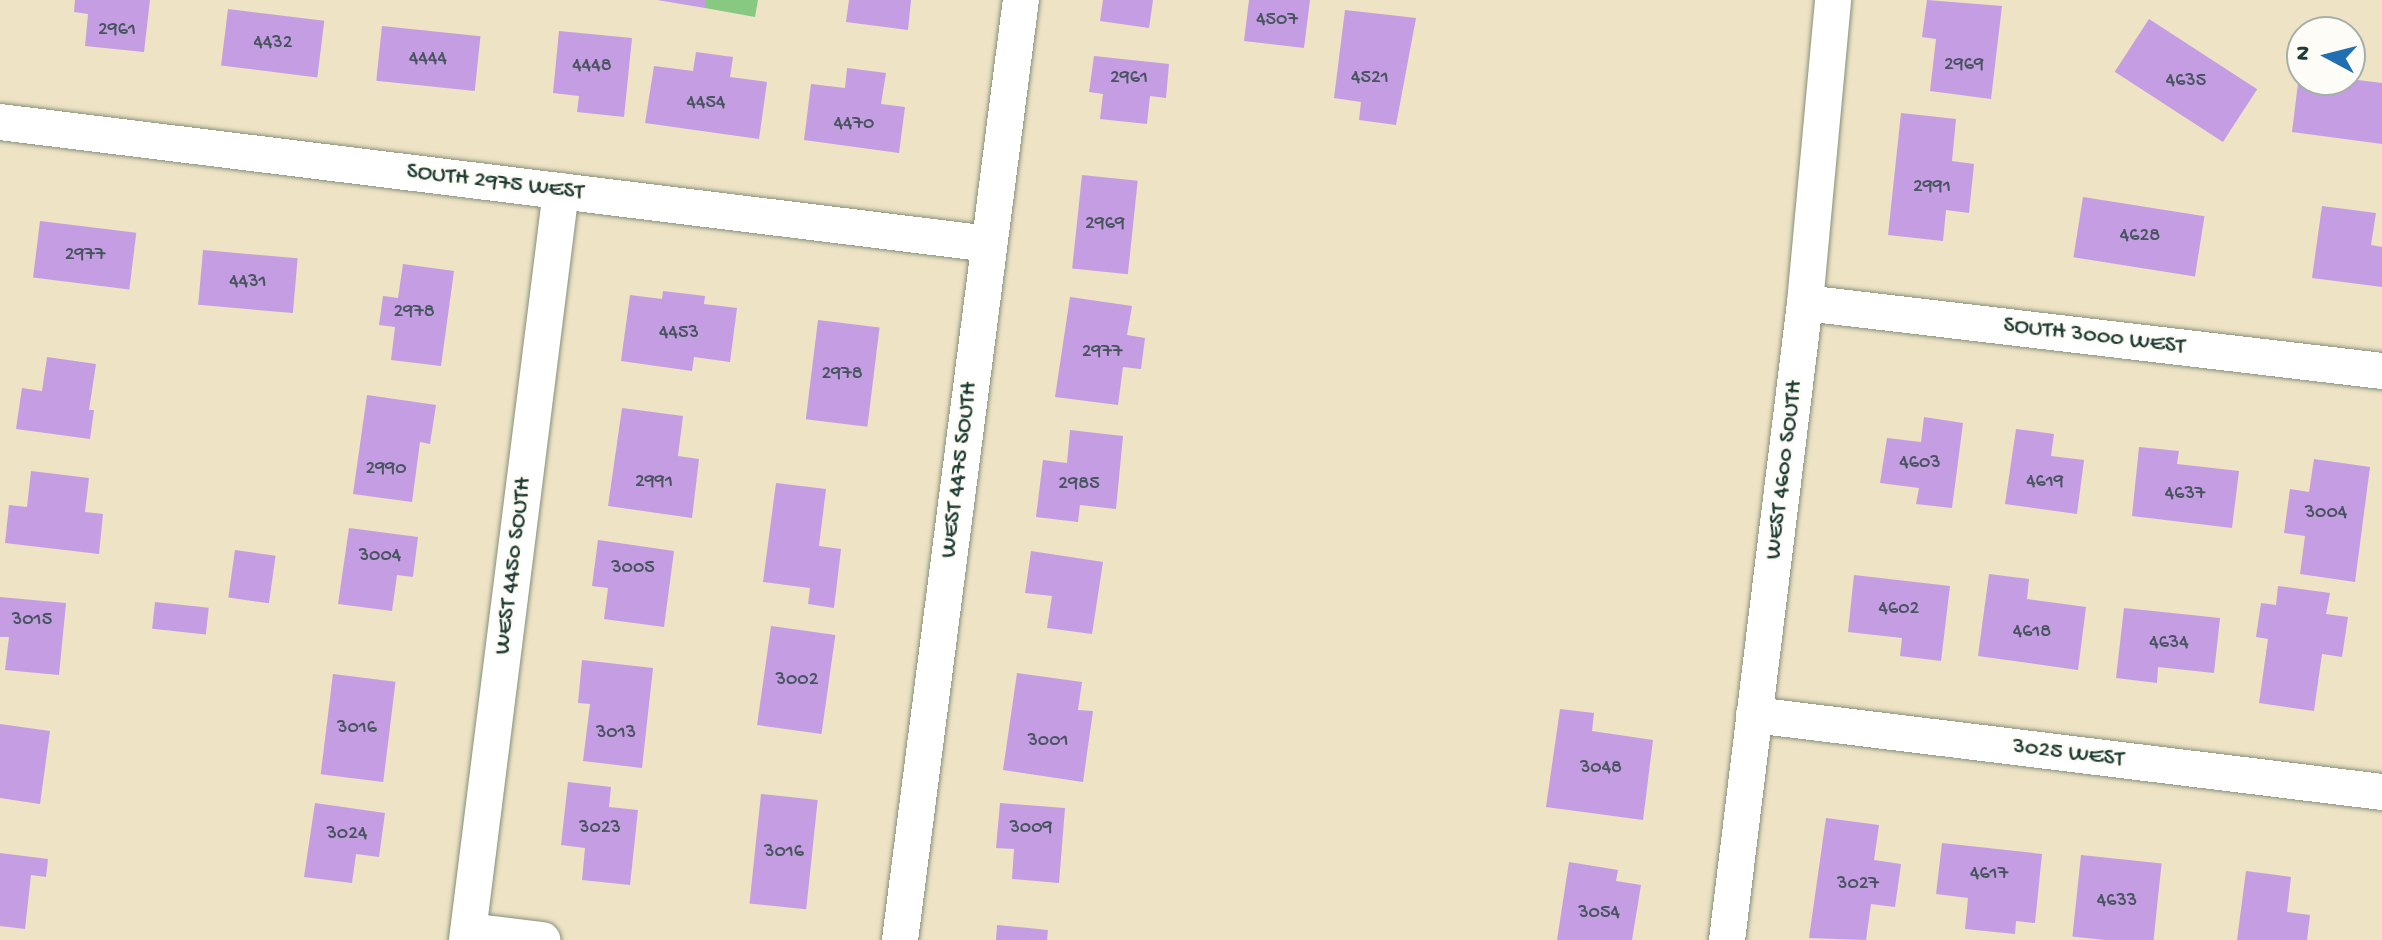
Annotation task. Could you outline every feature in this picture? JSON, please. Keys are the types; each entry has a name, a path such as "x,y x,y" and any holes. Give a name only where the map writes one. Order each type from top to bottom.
{"street":[{"name":"WEST 4475 SOUTH","path":"900,940 1021,0"},
{"name":"WEST 4600 SOUTH","path":"1727,940 1805,303 1825,1"},
{"name":"SOUTH 2975 WEST","path":"0,122 990,244"},
{"name":"WEST 4450 SOUTH","path":"468,935 561,191"},
{"name":"SOUTH 3000 WEST","path":"1805,303 2382,371"},
{"name":"3025 WEST","path":"1754,715 2382,792"},
{"path":"468,935 542,940"}],"green space":[{"path":"705,0 758,0 755,17 705,8"}],"building":[{"path":"75,0 150,0 144,52 85,46 88,14 74,12"},
{"path":"657,0 705,0 705,8"},
{"path":"849,0 911,0 908,30 846,22"},
{"path":"1103,0 1153,0 1149,28 1100,21"},
{"path":"1249,0 1310,0 1304,48 1244,41"},
{"path":"1927,0 2002,6 1991,99 1930,91 1936,39 1922,37"},
{"path":"228,9 324,21 317,77 221,66"},
{"path":"1345,10 1416,18 1396,125 1359,120 1361,102 1334,98"},
{"path":"2149,19 2257,89 2223,142 2115,72"},
{"path":"382,26 480,36 475,91 376,81"},
{"path":"559,31 632,38 624,117 577,112 579,96 553,93"},
{"path":"696,52 733,57 730,77 767,82 759,139 645,123 654,66 693,71"},
{"path":"1094,56 1169,64 1166,98 1150,96 1147,124 1100,119 1103,94 1089,92"},
{"path":"847,68 886,73 881,104 905,107 899,153 804,140 811,84 845,88"},
{"path":"2366,81 2382,83 2382,144 2292,132 2296,96 2366,96"},
{"path":"1901,113 1956,119 1952,161 1974,164 1969,213 1946,210 1943,241 1888,235"},
{"path":"1082,175 1138,181 1128,274 1072,268"},
{"path":"2083,197 2204,216 2195,276 2073,257"},
{"path":"2322,206 2376,213 2371,245 2382,247 2382,287 2312,278"},
{"path":"40,221 136,233 129,289 33,278"},
{"path":"203,250 298,258 293,313 198,305"},
{"path":"403,264 454,271 441,366 391,360 395,327 379,325 383,296 398,298"},
{"path":"663,291 705,296 704,304 737,308 730,362 694,357 692,371 621,361 630,295 662,299"},
{"path":"1070,297 1132,306 1127,335 1145,338 1141,369 1123,367 1118,405 1055,397"},
{"path":"818,320 880,328 867,427 806,419"},
{"path":"47,357 96,364 89,410 94,410 90,439 16,429 22,388 42,391"},
{"path":"367,395 436,405 430,444 420,442 412,502 353,494"},
{"path":"622,408 683,416 678,456 699,459 692,518 608,506"},
{"path":"1924,417 1963,423 1952,508 1916,504 1919,488 1880,483 1887,438 1921,442"},
{"path":"2016,429 2054,434 2051,456 2084,460 2077,514 2005,504"},
{"path":"1070,430 1123,436 1116,509 1080,505 1078,522 1036,517 1043,460 1067,463"},
{"path":"2139,447 2179,451 2177,464 2239,471 2232,528 2132,516"},
{"path":"2314,459 2370,467 2355,582 2300,574 2305,536 2284,533 2290,489 2309,492"},
{"path":"31,471 89,478 85,512 103,514 99,554 5,543 9,505 27,507"},
{"path":"776,483 826,489 819,546 841,549 834,608 808,604 810,588 763,582"},
{"path":"349,528 418,537 413,577 397,575 392,611 338,604"},
{"path":"598,540 674,551 664,627 604,619 608,588 592,586"},
{"path":"235,550 276,556 269,603 228,598"},
{"path":"1031,551 1103,562 1092,634 1047,628 1052,596 1025,593"},
{"path":"1989,574 2029,579 2027,599 2086,607 2078,670 1978,656"},
{"path":"1854,575 1950,586 1941,661 1900,656 1902,638 1848,632"},
{"path":"2278,586 2330,593 2326,614 2348,617 2342,657 2322,654 2314,711 2259,703 2268,639 2256,637 2261,603 2276,605"},
{"path":"0,597 66,603 59,675 5,670 9,637 0,637"},
{"path":"155,602 209,608 206,634 152,629"},
{"path":"2124,608 2220,618 2214,673 2158,667 2157,683 2116,678"},
{"path":"771,626 835,635 821,734 757,725"},
{"path":"582,660 653,668 642,768 583,761 590,704 578,703"},
{"path":"1017,673 1082,682 1078,710 1093,711 1083,782 1003,770"},
{"path":"333,674 396,682 383,782 321,774"},
{"path":"1560,709 1594,713 1592,731 1653,740 1643,820 1546,807"},
{"path":"0,724 50,731 40,804 0,798"},
{"path":"568,782 611,787 609,807 638,810 630,885 582,880 585,848 561,845"},
{"path":"761,794 818,800 806,909 750,903"},
{"path":"315,803 385,813 379,857 356,854 352,883 304,877"},
{"path":"1000,803 1065,808 1059,883 1012,879 1014,849 996,848"},
{"path":"1826,818 1879,825 1874,860 1901,864 1895,907 1871,904 1866,940 1809,938"},
{"path":"1942,843 2042,854 2035,923 2016,921 2015,934 1965,929 1968,898 1936,894"},
{"path":"0,853 48,859 46,877 31,875 25,929 0,926"},
{"path":"2081,855 2162,863 2154,940 2072,937"},
{"path":"1569,862 1618,870 1616,881 1641,885 1632,940 1557,940"},
{"path":"2246,871 2291,877 2287,912 2310,915 2307,940 2237,940"},
{"path":"997,925 1048,930 1047,940 996,940"}]}
